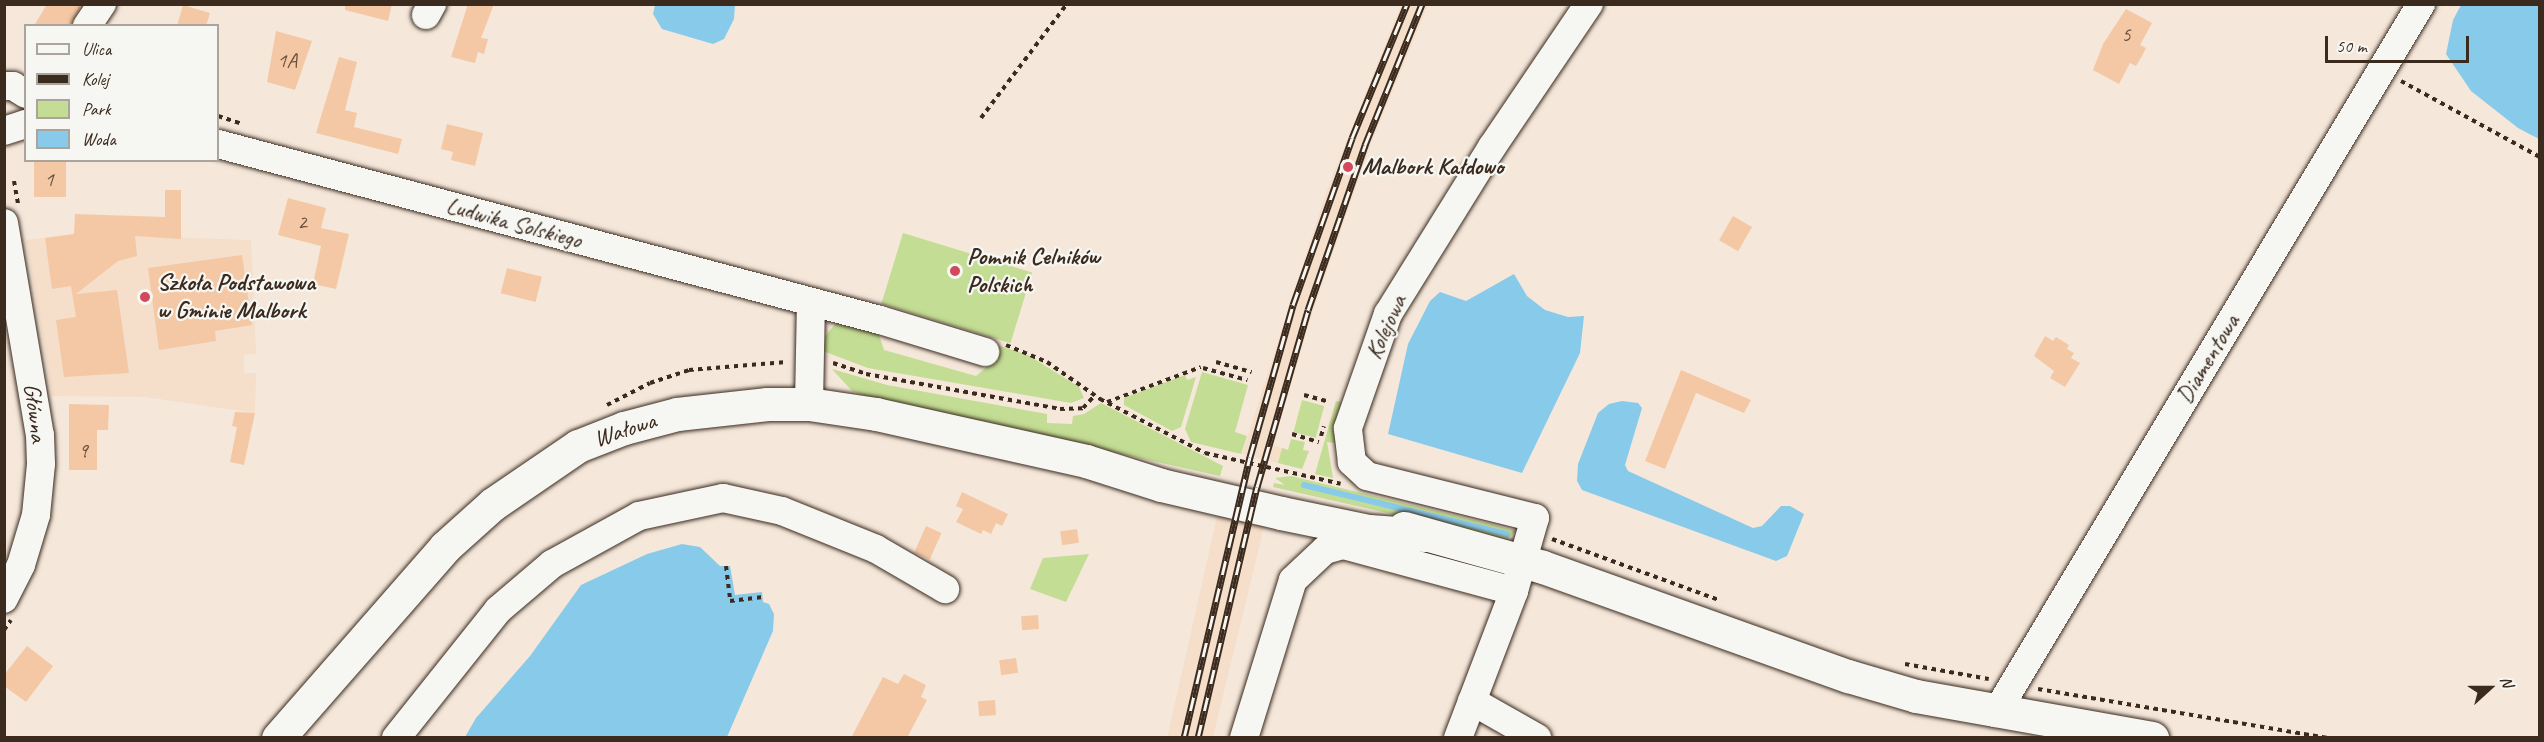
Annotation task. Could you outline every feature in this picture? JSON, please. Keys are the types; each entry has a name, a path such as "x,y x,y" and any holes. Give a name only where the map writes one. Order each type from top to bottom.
{"main road":[{"name":"Wałowa","path":"279,738 445,547 493,504 544,466 602,436 677,414 746,404 809,404 876,414 1086,461 1143,465 1370,516 1425,535 1518,576 1848,676 1996,713 2152,738"}],"street":[{"path":"88,24 102,4"},
{"name":"Kolejowa","path":"1518,576 1536,518 1367,476 1352,462 1348,428 1388,314 1492,147 1589,4"},
{"name":"Diamentowa","path":"1996,713 2421,4"},
{"path":"4,86 24,93"},
{"path":"4,131 24,125"},
{"name":"Ludwika Solskiego","path":"219,144 986,352"},
{"name":"Główna","path":"4,223 40,435 40,464 36,515 21,565 4,599"},
{"path":"809,404 811,303"},
{"path":"396,738 498,610 552,564 639,516 723,498 782,511 876,549 945,589"},
{"path":"1244,738 1293,580 1325,550 1343,546 1518,576 1458,738"},
{"path":"1472,701 1537,738"}],"path":[{"path":"981,118 1066,4"},
{"path":"2382,69 2540,157"},
{"path":"830,362 866,374 1060,409 1083,408 1095,395 1205,453 1290,472"},
{"path":"1216,362 1252,372"},
{"path":"1107,402 1202,368 1247,380"},
{"path":"1304,395 1326,401"},
{"path":"1292,435 1318,442"},
{"path":"726,566 730,601 763,597"},
{"path":"2033,688 2328,738"}],"shaded area":[{"path":"1401,5 1428,5 1370,146 1313,311 1273,445 1282,448 1278,463 1242,454 1327,190"},
{"name":"Szkoła Podstawowa w Gminie Malbork","path":"74,234 251,240 256,354 244,355 244,373 256,373 255,413 145,397 52,396 26,240"},
{"path":"1219,508 1265,519 1261,540 1213,737 1167,738"}],"green space":[{"path":"903,233 1032,272 1010,343 881,304"},
{"path":"837,322 878,332 884,350 976,376 988,366 997,345 1028,355 1079,387 1084,398 1071,403 868,368 823,351 825,336"},
{"path":"832,369 887,385 1047,414 1047,423 1072,424 1073,416 1084,414 1101,403 1223,466 1220,476 875,399 852,391"},
{"path":"1202,372 1248,385 1235,432 1247,436 1241,454 1191,442 1185,429"},
{"path":"1185,375 1187,380 1196,377 1181,427 1172,431 1124,405 1124,398"},
{"path":"1302,400 1324,406 1316,438 1293,432"},
{"path":"1336,401 1342,402 1335,425 1343,446 1430,501 1352,483 1339,466 1335,443 1327,442 1333,478 1315,474"},
{"path":"1291,439 1305,442 1303,450 1309,451 1302,469 1278,463 1282,448 1288,450"},
{"path":"1291,476 1516,531 1507,540 1273,487 1274,483 1285,485 1275,478"},
{"path":"1089,554 1066,602 1030,589 1043,558"}],"water":[{"path":"655,5 735,5 734,19 724,39 713,44 662,29 653,14"},
{"path":"2461,5 2539,5 2539,139 2518,128 2471,91 2446,54 2453,20"},
{"path":"1514,274 1527,296 1545,310 1568,317 1584,316 1580,353 1522,473 1388,434 1408,344 1430,301 1440,292 1466,301"},
{"path":"1622,401 1638,403 1642,408 1625,465 1628,471 1753,528 1762,526 1781,506 1790,506 1804,514 1787,556 1776,561 1582,490 1577,481 1578,464 1598,413 1609,404"},
{"path":"682,544 700,547 720,566 730,566 735,595 762,592 763,602 769,604 774,614 773,631 727,737 465,737 476,718 530,656 581,585 647,554"}],"building":[{"path":"47,4 82,4 72,24 35,24"},
{"path":"345,4 392,4 388,21 345,10"},
{"path":"468,4 494,4 481,38 488,39 484,54 478,52 475,63 451,57"},
{"path":"183,5 210,13 207,24 178,24"},
{"path":"2126,9 2152,23 2140,45 2146,48 2142,56 2136,66 2130,63 2119,84 2093,70 2103,44"},
{"path":"276,31 312,41 295,90 267,82"},
{"path":"339,57 357,62 345,110 357,113 354,127 402,139 398,154 316,133"},
{"path":"447,124 483,133 475,166 451,160 453,152 441,149"},
{"path":"34,162 66,162 66,197 34,197"},
{"path":"165,190 181,190 181,239 135,236 137,256 118,261 76,294 117,290 129,373 64,377 56,320 76,317 71,286 52,289 45,238 74,234 75,214 165,217"},
{"path":"288,198 326,208 321,228 349,234 336,289 313,284 321,246 278,235"},
{"path":"1733,216 1752,227 1738,251 1719,240"},
{"path":"242,255 252,325 215,331 216,341 159,350 148,268"},
{"path":"507,268 542,277 536,302 501,293"},
{"path":"2045,336 2053,341 2056,337 2069,345 2067,349 2074,353 2071,358 2080,363 2065,387 2050,378 2054,371 2034,356"},
{"path":"1681,370 1751,400 1744,413 1696,393 1665,469 1645,461"},
{"path":"69,404 109,405 108,430 97,430 97,470 69,470"},
{"path":"235,412 255,413 244,465 230,462 237,427 232,426"},
{"path":"962,492 1008,514 1002,526 996,523 991,534 983,530 981,534 956,522 963,509 956,506"},
{"path":"926,526 942,533 930,559 914,552"},
{"path":"1077,529 1079,543 1062,545 1060,531"},
{"path":"1038,615 1039,629 1022,630 1021,616"},
{"path":"27,646 53,666 26,702 4,686 4,675"},
{"path":"1016,658 1018,673 1001,675 999,660"},
{"path":"904,674 926,685 921,697 927,700 907,738 851,738 883,677 898,684"},
{"path":"995,700 996,715 979,716 978,701"}],"waterway":[{"path":"1304,485 1507,534"}],"railway":[{"path":"1184,738 1250,457 1293,305 1352,138 1407,4"},
{"path":"1198,738 1257,487 1308,310 1365,145 1422,4"}],"place":[{"name":"Malbork Kałdowo","path":"1348,167"},
{"name":"Pomnik Celników Polskich","path":"955,271"},
{"name":"Szkoła Podstawowa w Gminie Malbork","path":"145,297"}]}
